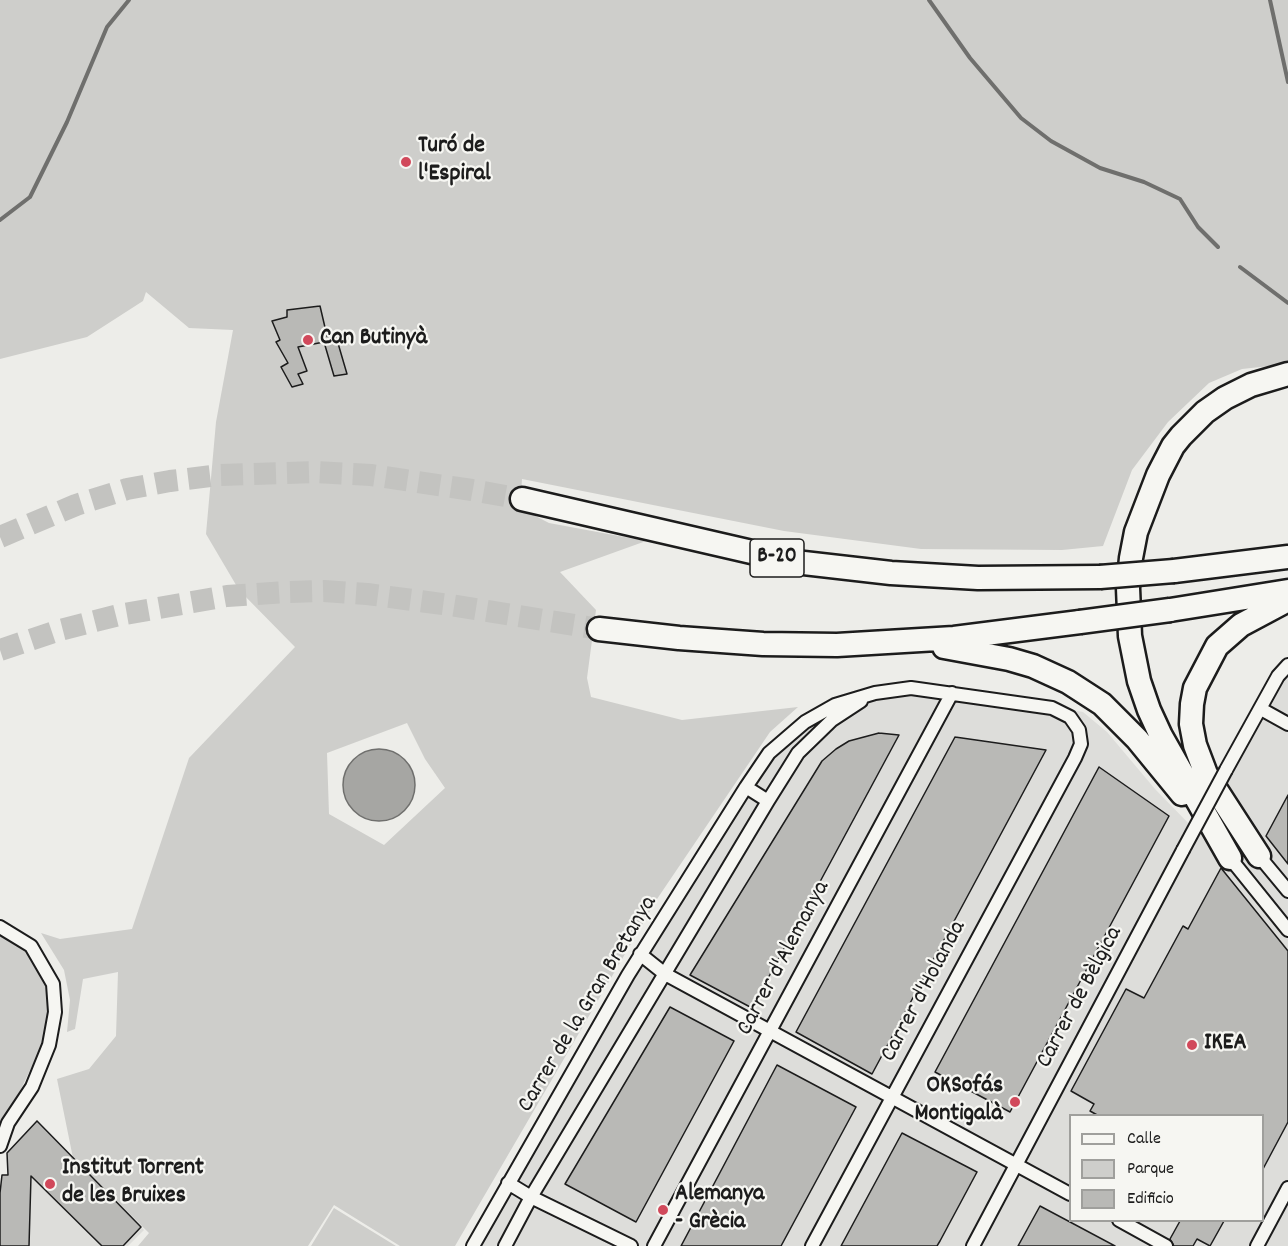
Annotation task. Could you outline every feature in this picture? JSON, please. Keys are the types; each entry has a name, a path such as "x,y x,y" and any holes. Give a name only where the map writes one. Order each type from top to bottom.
{"highway":[{"path":"1230,858 1161,736 1149,710 1130,636 1128,588 1136,532 1158,475 1173,446 1205,412 1225,398 1251,385 1277,381 1288,374"},
{"name":"B-20","path":"522,499 795,562 891,573 978,578 1100,577 1277,559"},
{"path":"1277,559 1288,551"},
{"path":"599,629 763,644 837,645 910,642 1170,610 1288,591"},
{"path":"1259,856 1206,774 1195,745 1191,724 1192,704 1195,688 1217,646 1241,625 1288,600"},
{"path":"910,642 979,652 1033,666 1068,682 1102,704 1137,739 1176,785 1230,858"},
{"path":"1183,772 1259,856"}],"street":[{"name":"Carrer de Bèlgica","path":"973,1246 1226,770 1278,676 1288,665"},
{"name":"Carrer de la Gran Bretanya","path":"473,1246 640,954 770,753 805,722 835,705 875,693 912,688 952,693 1052,708 1070,717 1080,730 1082,744 1076,758"},
{"name":"Carrer de la Gran Bretanya","path":"505,1246 531,1197 798,753 832,720 875,693"},
{"name":"Carrer d'Alemanya","path":"654,1246 952,693"},
{"path":"1261,709 1288,724"},
{"name":"Carrer d'Holanda","path":"812,1246 1076,758"},
{"path":"746,788 768,801"},
{"path":"1259,856 1288,891"},
{"path":"1230,858 1288,930"},
{"path":"0,927 31,946 53,984 55,1012 49,1045 32,1087 8,1123 0,1146"},
{"path":"640,954 665,974 1069,1193"},
{"path":"508,1183 531,1197 631,1246"},
{"path":"1257,1246 1288,1188"},
{"path":"1121,1222 1166,1246"}],"shaded area":[{"path":"1288,670 1288,1246 473,1246 505,1189 766,764 822,716 848,704 889,695 946,688 1083,712 1107,732 1155,789 1193,828"},
{"path":"379,749 399,755 409,765 415,785 409,805 399,815 379,821 359,815 349,805 343,785 349,765 359,755"},
{"name":"Institut Torrent de les Bruixes","path":"37,1121 144,1230 128,1246 0,1246 0,1193 2,1175 8,1174 7,1153"}],"green space":[{"path":"0,0 1288,0 1288,364 1242,369 1209,383 1168,422 1132,470 1103,546 1062,550 921,549 784,531 522,479 520,508 549,523 646,541 560,572 596,610 587,678 591,697 682,720 798,707 770,732 657,899 455,1246 400,1246 334,1205 308,1246 138,1246 149,1233 73,1158 57,1079 89,1069 116,1036 118,972 83,979 75,1029 67,1032 70,1000 64,970 41,933 60,939 132,929 189,758 295,647 239,590 206,534 216,422 233,330 189,328 146,292 143,301 87,337 0,359","holes":["407,723 425,759 445,788 384,845 329,814 327,753"]},
{"path":"0,935 23,948 36,963 45,979 49,995 45,1036 0,1132"},
{"path":"334,1208 396,1246 311,1246"}],"building":[{"name":"Can Butinyà","path":"320,306 327,336 335,333 347,374 334,376 324,342 298,347 307,371 298,374 303,384 292,387 281,367 288,363 276,342 280,340 272,321 287,317 287,310"},
{"path":"879,733 899,735 752,1008 690,975 822,761 849,741"},
{"path":"955,737 1046,750 872,1074 796,1032"},
{"path":"1099,767 1169,816 1010,1112 935,1072"},
{"path":"1288,795 1288,864 1266,836"},
{"name":"IKEA","path":"1221,868 1288,951 1288,1122 1264,1167 1264,1114 1095,1114 1090,1111 1094,1104 1071,1091 1126,989 1144,998 1183,926 1188,929"},
{"path":"670,1007 734,1041 636,1222 565,1184"},
{"path":"777,1065 856,1107 781,1246 681,1246"},
{"name":"Institut Torrent de les Bruixes","path":"37,1121 141,1227 123,1246 102,1246 31,1176 29,1246 0,1246 0,1193 2,1175 8,1175 7,1153"},
{"path":"902,1133 977,1172 940,1241 937,1246 841,1246"},
{"path":"1040,1206 1115,1246 1018,1246"},
{"path":"1179,1222 1223,1222 1210,1246 1197,1239 1193,1246 1174,1246 1170,1239"}],"waterway":[{"path":"0,220 30,197 67,122 107,27 129,0"},
{"path":"929,0 970,58 1021,118 1051,141 1100,168 1144,182 1180,199 1198,227 1218,247"},
{"path":"1270,0 1288,82"},
{"path":"1240,267 1288,303"}],"tunnel":[{"path":"0,537 76,505 127,489 220,475 316,472 371,475 522,499"},
{"path":"0,650 60,630 119,615 227,596 286,592 324,591 367,594 599,629"}],"place":[{"name":"Turó de l'Espiral","path":"406,162"},
{"name":"Can Butinyà","path":"308,340"},
{"name":"IKEA","path":"1192,1045"},
{"name":"OKSofás Montigalà","path":"1015,1102"},
{"name":"Institut Torrent de les Bruixes","path":"50,1184"},
{"name":"Alemanya - Grècia","path":"663,1210"}]}
